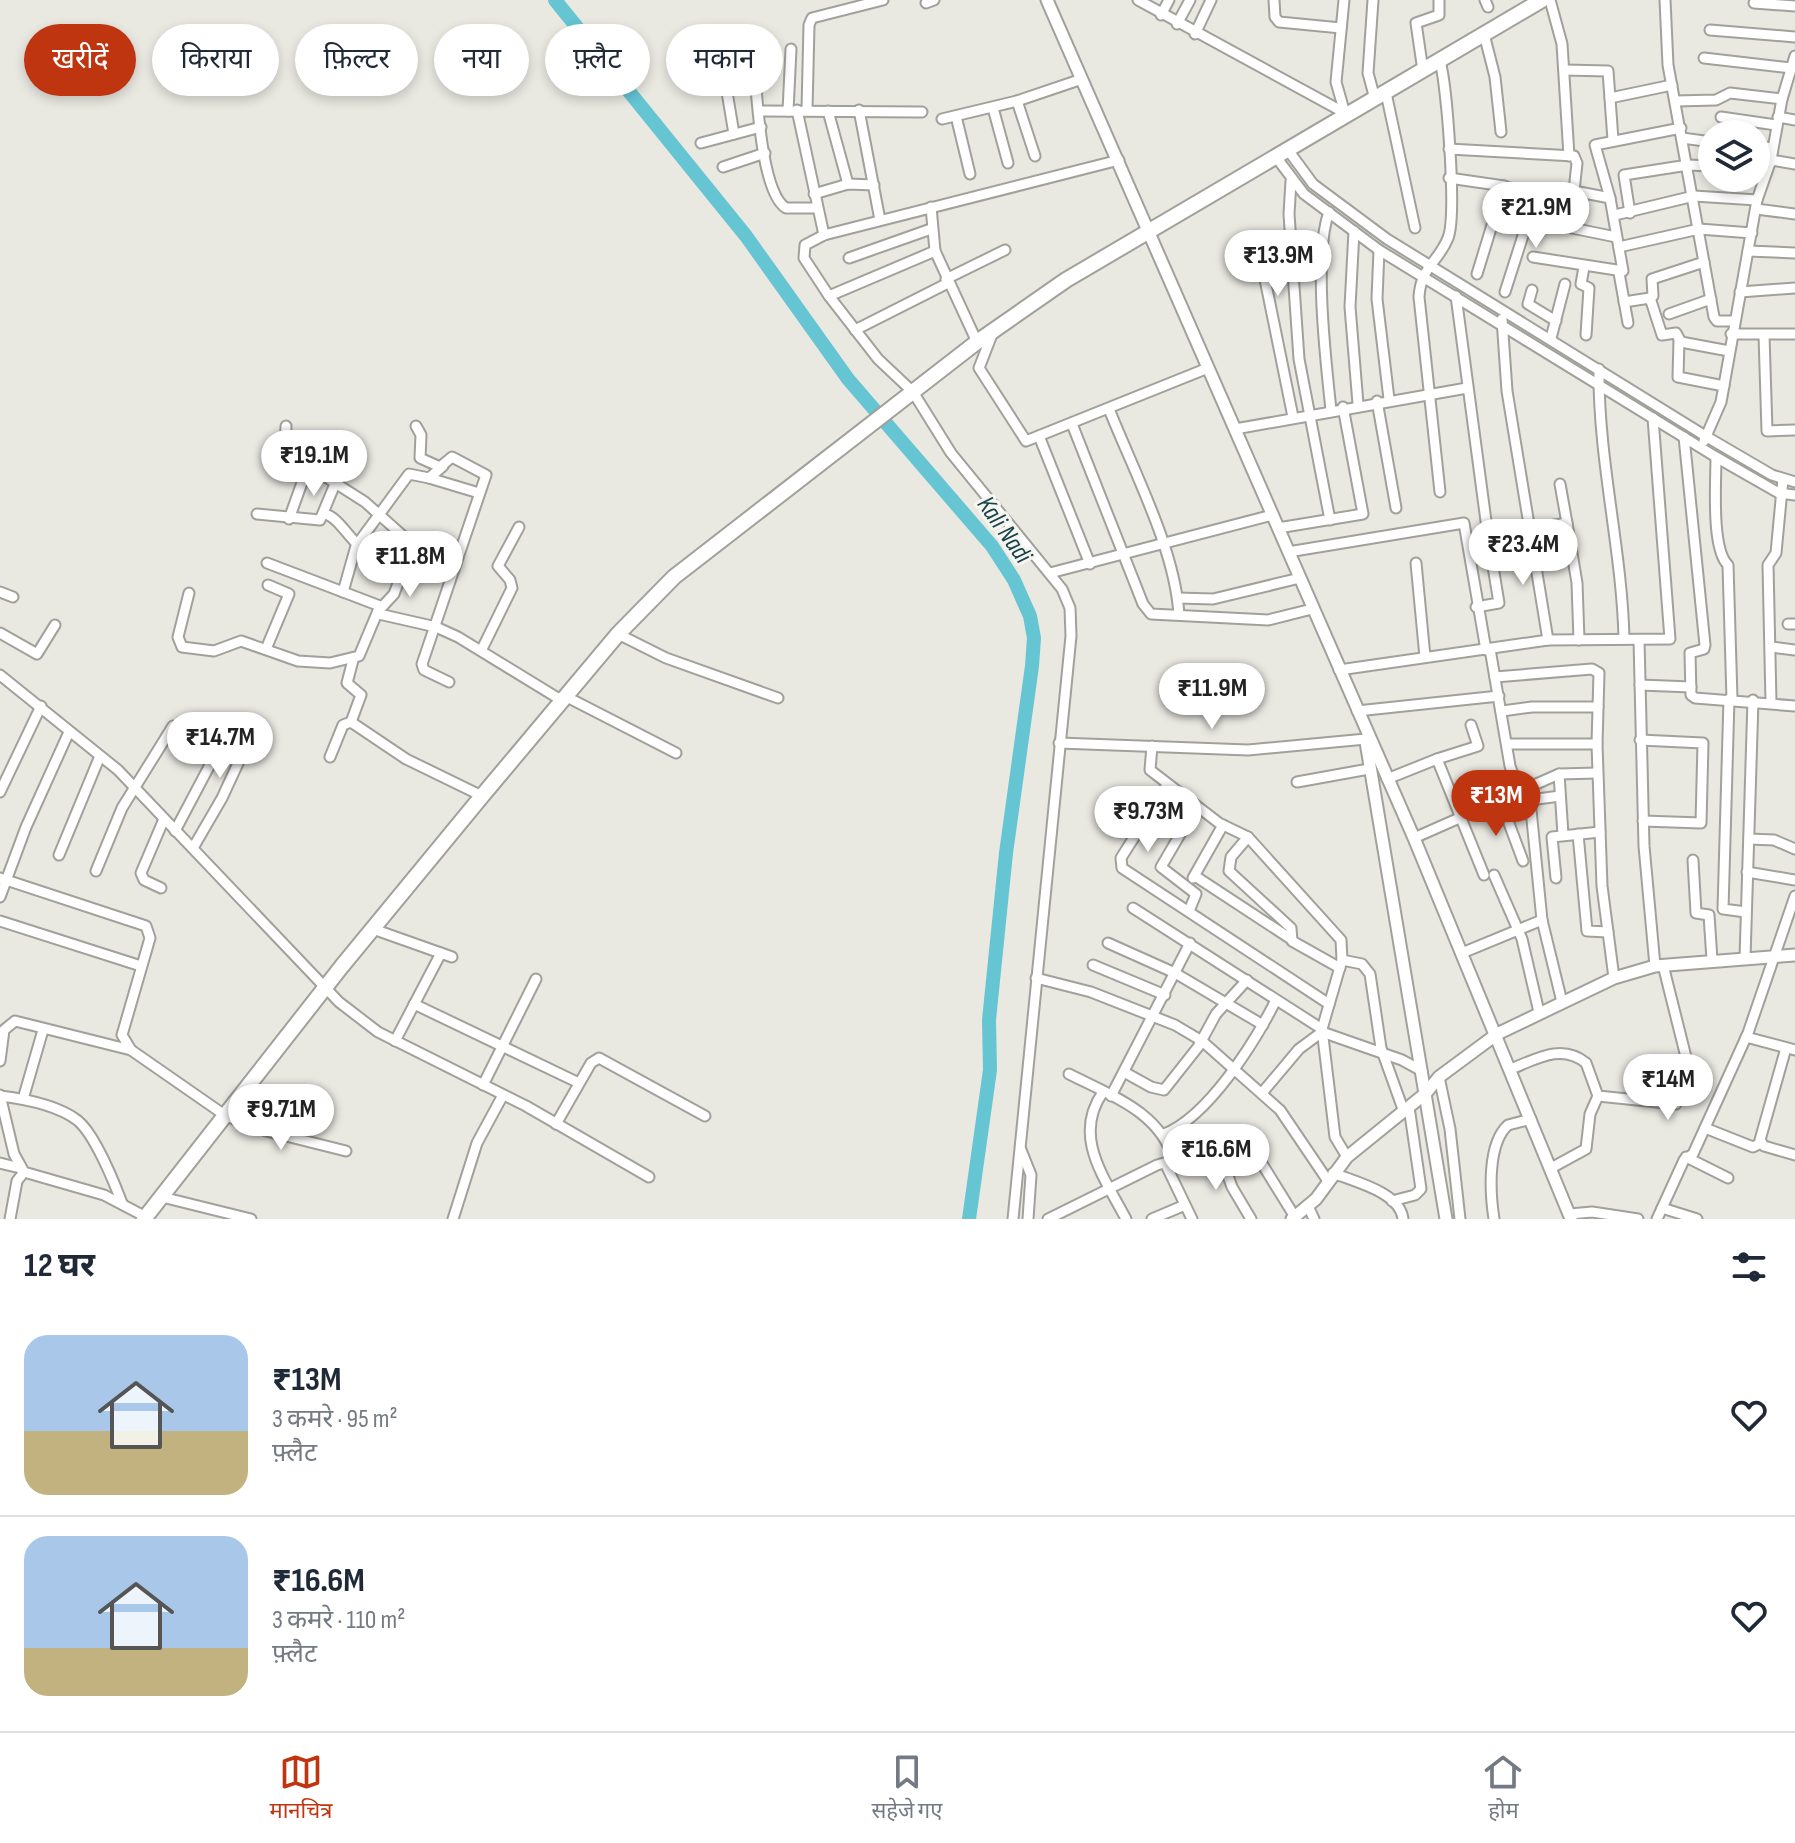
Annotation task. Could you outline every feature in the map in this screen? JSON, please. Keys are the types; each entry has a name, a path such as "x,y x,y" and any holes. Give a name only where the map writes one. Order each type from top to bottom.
{"main road":[{"path":"145,1218 326,987 482,796 618,634 674,577 995,329 1148,229 1542,0"}],"street":[{"path":"797,110 812,18 883,0"},
{"path":"1047,0 1365,733 1414,838 1553,1167 1571,1217 1592,1212 1638,1219"},
{"path":"1138,0 1345,115"},
{"path":"1161,15 1169,0"},
{"path":"1177,24 1190,0"},
{"path":"1195,34 1211,0"},
{"path":"1274,0 1275,17 1279,22 1341,28"},
{"path":"1344,0 1336,82 1345,115"},
{"path":"1373,0 1368,73 1381,96 1415,228"},
{"path":"1423,71 1416,23 1439,15 1439,0"},
{"path":"1550,0 1562,44 1569,156"},
{"path":"1665,0 1665,43 1715,319 1734,321"},
{"path":"1754,3 1795,6"},
{"path":"1710,30 1795,37"},
{"path":"1484,34 1495,77 1501,132"},
{"path":"791,49 797,110 824,235"},
{"path":"1795,56 1782,99 1771,160 1795,164"},
{"path":"1704,58 1791,68"},
{"path":"1440,61 1446,91 1449,234 1422,276 1420,310 1440,492"},
{"path":"1564,70 1605,69 1613,140"},
{"path":"942,119 993,108 1082,79"},
{"path":"1610,98 1672,85"},
{"path":"1676,101 1716,100 1730,93 1782,99"},
{"path":"728,96 734,134"},
{"path":"757,96 765,153 779,204 818,216"},
{"path":"1017,101 1035,156"},
{"path":"993,108 1008,163"},
{"path":"859,110 880,220"},
{"path":"759,111 922,112"},
{"path":"828,111 848,184"},
{"path":"956,116 970,174"},
{"path":"1721,117 1795,120"},
{"path":"701,143 761,127"},
{"path":"1619,273 1625,267 1615,215 1594,147 1613,140 1682,133 1698,138"},
{"path":"1449,149 1569,156 1577,160 1574,191 1610,198"},
{"path":"723,167 765,153"},
{"path":"1282,153 1291,181 1296,328 1330,520"},
{"path":"1282,153 1313,184 1387,239 1504,309 1554,328"},
{"path":"1013,1219 1072,617 1062,589 855,330 808,266 803,252 805,245 824,235 1119,160"},
{"path":"1630,213 1624,175 1698,165"},
{"path":"1449,178 1504,186 1550,203"},
{"path":"1291,181 1379,250 1501,322 1700,448 1779,493 1795,495"},
{"path":"814,194 848,184 874,185"},
{"path":"1477,274 1504,186"},
{"path":"1700,448 1724,386 1758,192"},
{"path":"1615,215 1694,196 1795,214"},
{"path":"1505,292 1535,198"},
{"path":"931,207 935,251 977,342"},
{"path":"1329,212 1324,232 1323,281 1331,410"},
{"path":"1528,219 1618,242 1699,229 1752,233"},
{"path":"849,258 931,229"},
{"path":"1354,231 1350,307 1358,404"},
{"path":"1257,240 1293,417"},
{"path":"855,330 1005,250"},
{"path":"1379,250 1377,299 1389,399"},
{"path":"829,296 935,251"},
{"path":"1748,251 1795,253"},
{"path":"1533,257 1619,273"},
{"path":"1624,302 1653,296 1652,279 1704,262"},
{"path":"1584,267 1581,284 1589,288 1586,335"},
{"path":"1619,273 1628,323"},
{"path":"1554,328 1565,284"},
{"path":"1740,292 1795,288"},
{"path":"1532,290 1528,304 1599,369 1709,431 1783,479 1795,482"},
{"path":"1456,296 1499,603 1476,607"},
{"path":"1650,298 1661,335 1676,333 1679,340 1678,377 1724,386"},
{"path":"1669,314 1711,299"},
{"path":"1504,309 1501,322 1507,391 1548,640"},
{"path":"995,329 980,363 982,375 1022,440 1072,424 1208,368"},
{"path":"1731,334 1795,334"},
{"path":"1764,335 1767,431 1795,430"},
{"path":"1679,340 1729,351"},
{"path":"1599,369 1610,508 1621,566 1624,639"},
{"path":"1235,429 1358,404 1467,388"},
{"path":"1377,401 1396,508"},
{"path":"1278,528 1360,516 1364,512 1343,407"},
{"path":"1109,409 1163,546 1178,598 1179,615"},
{"path":"1339,670 1548,640 1667,640 1671,636 1653,418"},
{"path":"1072,424 1146,611 1156,616 1268,620 1312,609"},
{"path":"286,426 285,451 365,502 449,577"},
{"path":"416,426 421,435 418,457 443,466"},
{"path":"1039,436 1090,564"},
{"path":"1684,437 1705,645 1690,653 1693,698 1753,700 1795,706"},
{"path":"429,478 452,457 484,470 486,475 421,666 449,682"},
{"path":"1716,457 1716,511 1722,558 1728,565 1730,606 1723,909 1746,912"},
{"path":"289,519 308,466"},
{"path":"343,592 356,546 410,473 479,493"},
{"path":"1771,703 1768,565 1776,553 1779,493 1783,479"},
{"path":"257,514 317,521 325,514 335,484"},
{"path":"1560,484 1577,583 1579,640"},
{"path":"325,514 335,518 356,546 373,556"},
{"path":"1050,573 1163,546 1272,515"},
{"path":"1288,552 1464,523 1476,607 1495,677 1520,794"},
{"path":"1488,536 1567,523"},
{"path":"482,649 512,588 510,580 498,566 519,527"},
{"path":"267,563 343,592 380,611 436,627 482,649 563,698 676,753"},
{"path":"1416,563 1425,657"},
{"path":"330,757 343,725 351,722 361,695 347,683 353,660 362,652 380,611 394,594 404,567"},
{"path":"1178,598 1213,599 1300,578"},
{"path":"266,649 289,594 268,585"},
{"path":"0,592 13,597"},
{"path":"189,593 178,637 182,647 214,651 241,641 298,661 330,663 353,660"},
{"path":"0,633 37,654 55,625"},
{"path":"618,634 666,658 778,698"},
{"path":"1598,1096 1671,1106 1677,1101 1686,1057 1659,966 1643,821 1639,640"},
{"path":"1771,647 1795,650"},
{"path":"1495,677 1597,670 1600,832 1614,978"},
{"path":"0,675 135,787 358,1017 395,1041 503,1095 649,1177"},
{"path":"1640,685 1691,687"},
{"path":"1357,711 1499,696"},
{"path":"1745,958 1753,700"},
{"path":"1,788 41,706"},
{"path":"1502,711 1542,706 1598,707"},
{"path":"351,722 417,766 482,796"},
{"path":"1387,779 1478,746 1471,725"},
{"path":"96,871 122,808 173,726"},
{"path":"0,897 3,879 69,732"},
{"path":"193,848 222,798 252,733"},
{"path":"1059,743 1248,750 1365,733"},
{"path":"1365,733 1446,1219"},
{"path":"175,831 212,761 211,751 197,739"},
{"path":"1640,740 1703,743 1701,823 1643,821"},
{"path":"1507,744 1597,744"},
{"path":"1152,746 1148,767 1196,807 1248,837 1335,932 1343,947 1322,1031 1335,1137 1347,1157"},
{"path":"59,855 100,756"},
{"path":"1437,759 1461,818 1519,930 1539,1012"},
{"path":"1297,782 1369,769"},
{"path":"1414,838 1520,794 1559,774 1597,773"},
{"path":"1559,774 1563,835"},
{"path":"1167,785 1120,865 1329,1004"},
{"path":"1560,796 1530,800 1542,920 1562,1002"},
{"path":"1501,802 1523,861"},
{"path":"1189,911 1196,897 1161,867 1196,807"},
{"path":"161,888 144,880 141,873 164,819"},
{"path":"1188,888 1223,825"},
{"path":"1556,878 1551,838 1600,832"},
{"path":"1578,834 1587,933 1608,932"},
{"path":"1248,837 1231,857 1229,871 1291,928 1291,939"},
{"path":"1749,839 1774,840 1795,849"},
{"path":"1693,860 1696,912 1709,915 1712,960"},
{"path":"1747,872 1795,880"},
{"path":"1195,876 1291,939 1341,964 1362,964 1370,974 1383,1054 1406,1110 1421,1189 1415,1195 1392,1201"},
{"path":"3,879 146,926 150,938 122,1035 131,1050"},
{"path":"1657,1219 1686,1157 1693,1154 1746,1037 1795,896"},
{"path":"1133,908 1322,1031 1422,1071"},
{"path":"1462,953 1542,920"},
{"path":"0,921 141,966"},
{"path":"373,929 452,957"},
{"path":"1108,943 1175,973 1263,1025"},
{"path":"1126,1219 1110,1189 1088,1130 1090,1114 1124,1072 1190,943"},
{"path":"395,1041 441,953"},
{"path":"1048,1219 1073,1215 1110,1189 1170,1162 1218,1148 1250,1149 1264,1163 1294,1218 1308,1206 1347,1157 1426,1093 1439,1077 1497,1034 1614,978 1659,966 1795,955"},
{"path":"1093,965 1165,995"},
{"path":"1036,978 1067,984 1154,1018 1202,1041 1288,1120 1331,1177 1392,1201 1401,1208 1403,1219"},
{"path":"483,1085 536,979"},
{"path":"1124,1072 1161,1092 1202,1041 1227,1002 1247,980"},
{"path":"1164,1134 1191,1119 1263,1025 1276,1000"},
{"path":"414,1004 504,1044 579,1083"},
{"path":"0,1061 4,1030 9,1023 22,1022 43,1030 131,1050 226,1116 280,1135 346,1151"},
{"path":"23,1099 43,1030"},
{"path":"1262,1093 1299,1049 1322,1031"},
{"path":"1746,1037 1790,1049 1761,1143"},
{"path":"1511,1069 1548,1053 1568,1054 1586,1063 1598,1096 1590,1114 1586,1149 1553,1167"},
{"path":"556,1124 591,1063 599,1058 705,1116"},
{"path":"1069,1074 1137,1110 1164,1134 1170,1162 1192,1219"},
{"path":"1439,1077 1450,1129 1460,1219"},
{"path":"453,1219 477,1143 503,1095"},
{"path":"10,1219 22,1170 1,1100 23,1099 80,1122 109,1172 122,1203"},
{"path":"1494,1219 1492,1188 1499,1139 1508,1125 1531,1119"},
{"path":"1705,1128 1753,1147 1761,1143 1795,1155"},
{"path":"1218,1148 1232,1187 1251,1219"},
{"path":"1021,1150 1031,1175 1028,1219"},
{"path":"1686,1157 1728,1178"},
{"path":"0,1163 122,1203 145,1218"},
{"path":"162,1197 251,1219"},
{"path":"1152,1219 1185,1205"},
{"path":"1308,1206 1314,1219"},
{"path":"1662,1208 1697,1219"}],"waterway":[{"name":"Kali Nadi","path":"555,0 746,236 848,379 992,546 1014,580 1030,616 1034,638 1032,666 1006,853 989,1020 990,1070 969,1219"}]}
